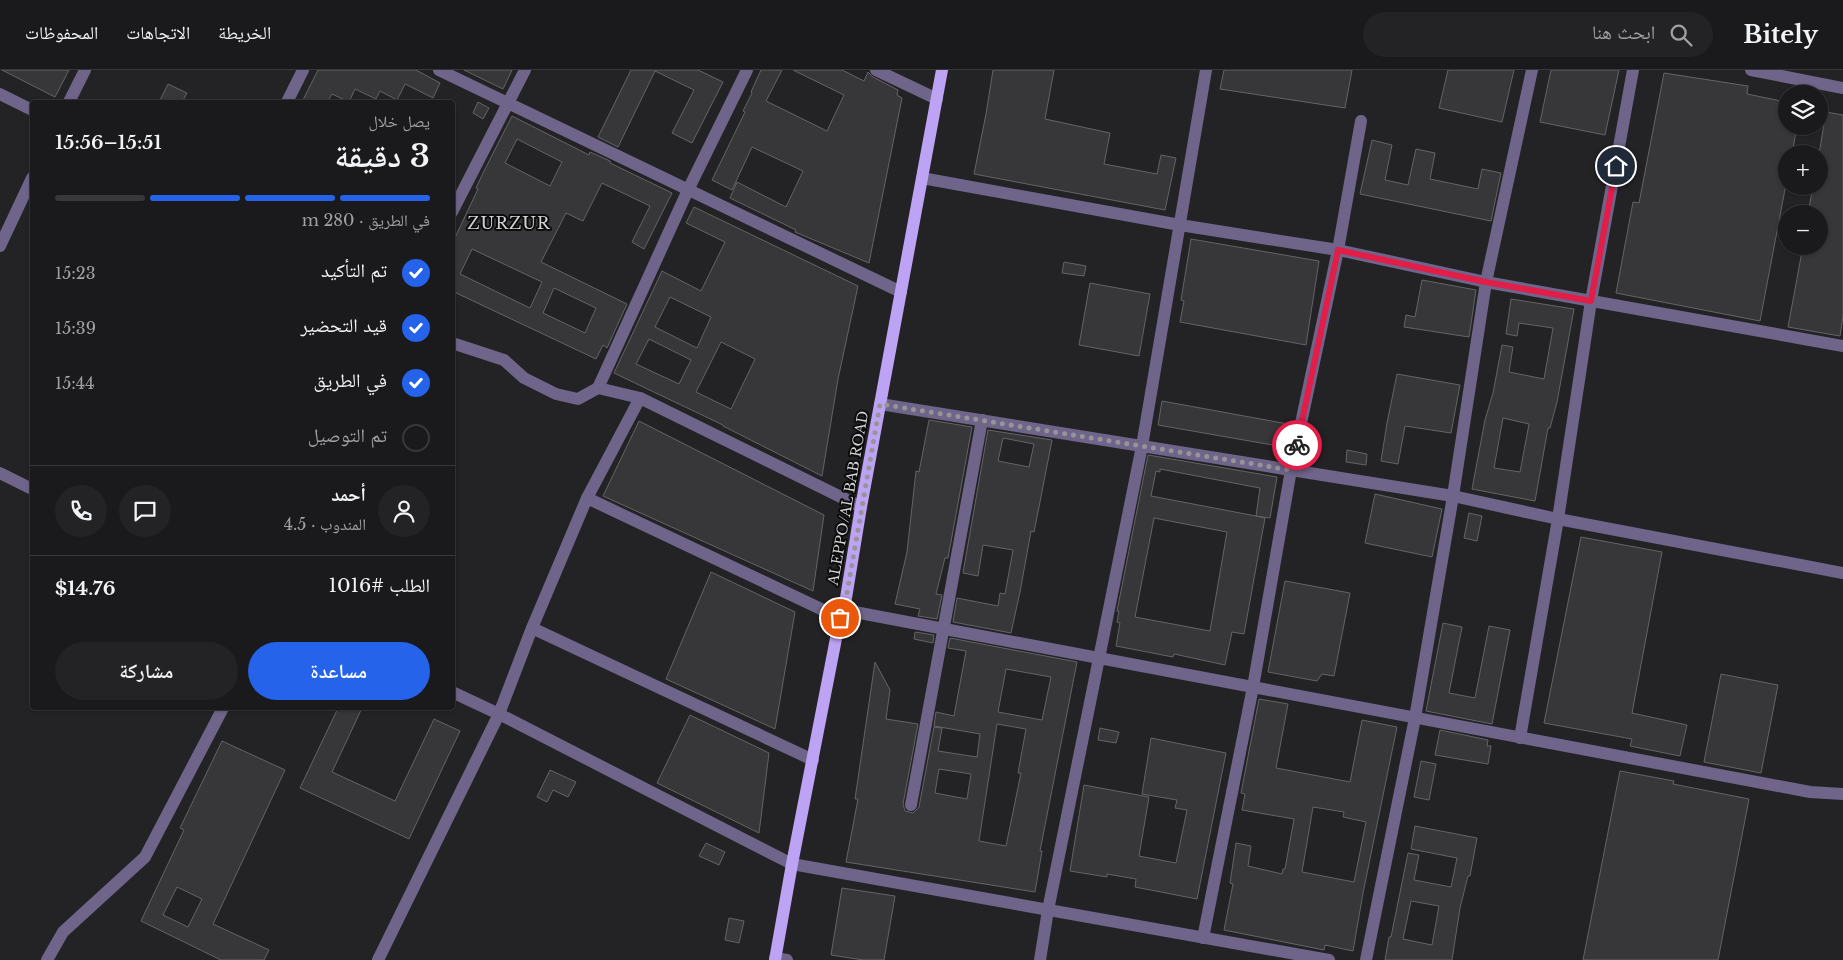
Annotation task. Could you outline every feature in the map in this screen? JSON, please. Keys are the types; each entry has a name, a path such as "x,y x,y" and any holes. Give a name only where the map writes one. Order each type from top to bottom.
{"main road":[{"name":"ALEPPO/AL BAB ROAD","path":"779,959 792,864 842,614 942,70"}],"street":[{"path":"70,100 85,70"},
{"path":"288,100 303,70"},
{"path":"439,70 901,292"},
{"path":"455,206 525,70"},
{"path":"455,344 504,360 524,378 556,394 578,399 598,388 688,190 747,70"},
{"path":"876,70 937,99"},
{"path":"1040,960 1048,910 1142,446 1206,70"},
{"path":"1366,960 1415,718 1453,496 1486,282 1532,70"},
{"path":"1520,738 1558,520 1591,301 1633,70"},
{"path":"1751,70 1843,88"},
{"path":"0,94 30,109"},
{"path":"1203,938 1253,687 1291,470 1338,250 1361,121"},
{"path":"922,178 1180,225 1338,250 1486,282 1843,346"},
{"path":"0,246 30,182"},
{"path":"598,388 640,398 861,507"},
{"path":"378,960 499,714 532,628 587,498 640,398"},
{"path":"880,404 1453,496 1558,520 1843,573"},
{"path":"911,805 982,420"},
{"path":"0,473 30,488"},
{"path":"587,498 842,614 943,628 1810,792 1843,794"},
{"path":"532,628 813,760"},
{"path":"455,693 792,864 1330,960"},
{"path":"47,960 63,932 145,857 222,710"}],"building":[{"path":"2,70 69,70 55,97"},
{"path":"318,70 416,70 440,83 433,98 405,84 397,100 380,91 376,99 355,89 350,100 345,100 332,94 328,100 303,100"},
{"path":"464,70 512,70 503,89"},
{"path":"631,70 698,70 723,82 692,143 672,133 694,90 655,71 618,147 598,137"},
{"path":"761,70 782,70 766,101 827,131 844,95 793,70 842,70 864,81 868,72 873,77 898,90 897,95 902,98 869,263 795,232 796,230 730,198 737,182 786,207 803,171 752,147 732,190 712,180 745,112 743,111"},
{"path":"993,70 1054,70 1045,119 1110,133 1104,164 1157,174 1161,155 1176,158 1165,210 974,174"},
{"path":"1224,70 1352,70 1345,108 1220,89"},
{"path":"1448,70 1514,70 1502,122 1439,108"},
{"path":"1551,70 1619,70 1605,135 1540,122"},
{"path":"1664,73 1748,86 1747,94 1778,100 1778,135 1795,135 1794,145 1778,145 1778,195 1784,195 1782,205 1778,205 1778,226 1760,321 1616,293 1633,202 1639,203"},
{"path":"168,84 187,93 183,100 160,100"},
{"path":"478,102 489,108 483,119 473,113"},
{"path":"1828,112 1843,115 1843,316 1840,336 1788,327 1801,255 1828,255 1828,205 1810,205 1811,195 1828,195 1828,145 1820,145 1822,135 1828,135"},
{"path":"512,116 589,155 590,152 610,161 610,163 672,193 644,249 632,242 650,206 602,183 583,221 566,213 541,262 627,304 607,348 603,345 596,359 455,292 455,238 478,189 476,188","holes":["517,139 562,162 550,186 505,163","472,249 542,282 530,308 460,274","554,288 596,308 585,333 543,313"]},
{"path":"1372,140 1392,145 1385,180 1408,185 1416,149 1435,153 1430,179 1478,189 1482,169 1501,173 1491,221 1360,194"},
{"path":"694,207 858,286 838,379 822,476 723,425 614,373 662,271 701,291 725,242 686,223","holes":["670,297 711,317 697,348 655,327","649,339 691,360 679,384 636,364","721,342 755,359 731,409 696,392"]},
{"path":"1191,239 1319,261 1306,345 1180,322 1184,301 1181,300"},
{"path":"1064,262 1086,266 1084,276 1062,273"},
{"path":"1422,280 1476,290 1469,337 1404,327 1406,315 1415,317"},
{"path":"1090,283 1150,294 1139,356 1079,345"},
{"path":"1511,299 1574,309 1557,402 1550,428 1548,428 1535,501 1472,489 1502,345 1513,347 1509,372 1544,379 1553,328 1519,323 1517,336 1506,334","holes":["1503,418 1529,424 1520,472 1494,468"]},
{"path":"1397,374 1460,385 1451,433 1405,426 1398,464 1381,461"},
{"path":"1162,401 1288,424 1284,447 1158,425"},
{"path":"929,420 972,427 948,558 945,558 936,594 942,595 937,619 918,616 920,609 895,604 907,552 916,471 919,472"},
{"path":"639,421 824,515 813,591 603,496"},
{"path":"988,430 1052,440 1034,532 1031,531 1011,633 953,622 957,598 998,606 1000,593 1005,594 1013,550 983,545 978,576 963,573","holes":["1003,438 1034,444 1029,467 998,461"]},
{"path":"1347,450 1367,454 1366,465 1346,462"},
{"path":"1148,455 1277,477 1270,518 1256,516 1265,518 1244,634 1232,632 1225,665 1174,654 1173,657 1116,646 1120,623 1117,622 1119,611 1117,611","holes":["1160,469 1260,488 1256,516 1151,496 1156,471 1160,472","1154,518 1227,532 1210,631 1135,617"]},
{"path":"1375,494 1442,509 1432,557 1365,543"},
{"path":"1469,513 1482,516 1477,541 1464,538"},
{"path":"1581,537 1662,552 1632,713 1687,725 1680,756 1630,746 1632,739 1544,723"},
{"path":"711,572 795,612 775,729 666,679"},
{"path":"1285,581 1350,593 1334,676 1322,674 1317,681 1268,672"},
{"path":"1443,623 1462,627 1449,693 1475,698 1489,626 1510,630 1492,724 1426,711"},
{"path":"915,632 934,635 933,643 914,639"},
{"path":"950,638 1077,662 1040,851 1042,851 1035,892 846,862 858,799 855,799 875,662 890,690 886,719 918,724 903,804 905,811 913,813 919,807 934,727 942,728 938,751 977,757 980,734 934,726 936,712 954,716 966,651 948,648","holes":["1006,669 1051,677 1042,720 998,712","997,724 1026,729 1018,773 1021,773 1006,846 979,841","939,769 971,774 967,799 935,793"]},
{"path":"1721,674 1778,685 1761,773 1704,762"},
{"path":"1259,699 1288,704 1276,768 1350,782 1362,720 1397,727 1353,951 1325,945 1324,950 1224,930 1233,884 1230,883 1236,843 1251,846 1248,866 1282,874 1283,869 1285,869 1294,819 1242,810 1245,794 1241,793","holes":["1313,807 1344,812 1343,817 1366,822 1354,882 1302,872"]},
{"path":"337,710 361,710 332,772 395,801 434,719 460,731 409,839 300,788"},
{"path":"690,715 769,753 759,833 657,783"},
{"path":"1100,728 1119,732 1116,743 1098,740"},
{"path":"1440,730 1488,740 1487,746 1491,746 1488,764 1435,755"},
{"path":"1151,738 1226,753 1197,899 1135,887 1136,879 1107,874 1107,877 1070,871 1084,785 1149,797 1139,856 1176,863 1187,810 1175,808 1177,800 1142,794"},
{"path":"222,741 285,770 213,924 269,950 264,960 221,960 141,921 184,830 180,828","holes":["177,887 202,899 188,927 163,915"]},
{"path":"1421,761 1436,764 1429,800 1414,797"},
{"path":"550,770 576,782 568,797 553,790 547,802 537,797"},
{"path":"1620,771 1674,781 1673,784 1749,799 1718,960 1583,960"},
{"path":"1415,826 1477,838 1470,876 1468,876 1460,908 1452,960 1385,960 1408,853 1419,855 1414,880 1451,887 1457,858 1411,849","holes":["1411,901 1439,906 1432,945 1403,939"]},
{"path":"706,843 725,852 719,865 699,856"},
{"path":"842,888 895,896 884,960 863,960 831,955"},
{"path":"729,918 744,921 739,943 725,940"}],"way so far":[{"path":"840,618 844,610 880,404 1291,470 1297,445"}],"district":[{"name":"ZURZUR","path":"509,223"}],"route":[{"path":"1297,445 1338,250 1486,282 1591,301 1616,166"}]}
